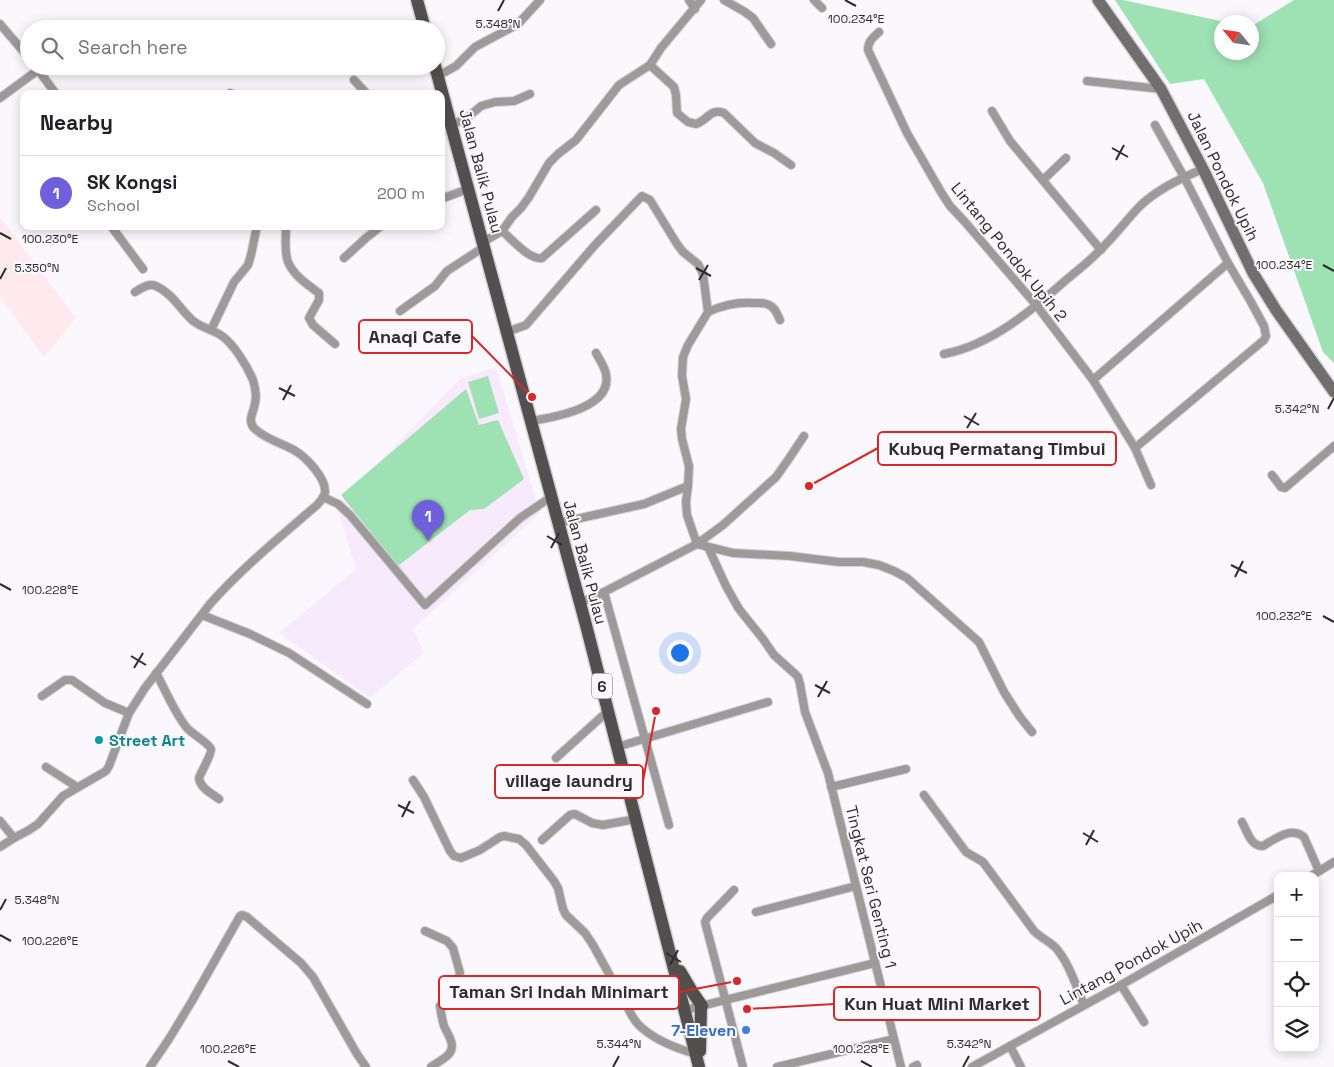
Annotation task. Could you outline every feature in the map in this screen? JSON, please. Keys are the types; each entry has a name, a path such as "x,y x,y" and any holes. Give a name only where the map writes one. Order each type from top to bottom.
{"main road":[{"path":"416,0 422,20"},
{"name":"Jalan Pondok Upih","path":"1098,0 1161,89 1203,168 1252,273 1334,392"},
{"name":"Jalan Balik Pulau","path":"438,75 441,90"},
{"name":"Jalan Balik Pulau","path":"445,108 452,125 580,603 698,1062"},
{"path":"671,954 692,993 702,1006 698,1062"}],"street":[{"path":"445,69 456,66 475,46 518,24 540,0"},
{"path":"689,0 694,9"},
{"path":"400,311 435,286 447,271 502,231 529,197 549,163 576,140 619,84 650,65 661,48 701,0"},
{"path":"724,0 753,18 771,44"},
{"path":"814,0 822,8"},
{"path":"0,24 20,47"},
{"name":"Lintang Pondok Upih 2","path":"879,32 869,41 868,50 907,133 925,166 950,206 1036,306 1093,380 1135,448 1151,485"},
{"path":"650,65 674,87 677,114 681,118 696,124 713,112 727,114 760,146 791,165"},
{"path":"0,98 28,75"},
{"path":"42,75 53,90"},
{"path":"354,80 363,90"},
{"path":"1087,81 1161,89"},
{"path":"452,125 468,117 481,106 495,102 514,101 530,94"},
{"path":"992,111 1010,141 1101,250"},
{"path":"1135,448 1264,340 1266,336 1264,326 1252,302 1228,263 1184,176 1155,125"},
{"path":"1043,180 1066,158"},
{"path":"944,354 979,343 1036,306 1101,250 1141,205 1184,176 1203,168"},
{"path":"445,198 468,189"},
{"path":"507,332 526,325 595,245 642,196 650,200 677,244 701,269 708,312"},
{"path":"502,231 530,256 538,259 542,258 596,210"},
{"path":"114,230 143,269"},
{"path":"211,330 234,282 248,265 256,230"},
{"path":"286,230 289,264 298,277 319,293 319,300 309,318 310,322 335,344"},
{"path":"344,258 376,230"},
{"path":"1093,380 1228,263"},
{"path":"0,847 38,824 63,796 106,771 110,766 129,712 156,673 220,593 317,505 325,492 320,476 302,456 263,435 251,424 250,420 256,402 254,383 231,344 222,336 192,320 171,297 156,287 147,285 135,292"},
{"path":"697,544 687,515 686,502 689,466 681,429 686,399 682,376 683,357 708,312 726,305 739,302 768,304 773,308 780,320"},
{"path":"531,421 550,418 579,409 600,396 606,386 606,373 596,353"},
{"path":"580,603 697,544 723,525 776,477 804,436"},
{"path":"1272,475 1281,487 1285,488 1334,446"},
{"path":"558,523 644,504 688,486"},
{"path":"323,497 338,504 350,515 425,605 520,518 551,497"},
{"path":"697,544 740,554 790,556 839,562 863,562 894,570 916,585 979,642 1004,692 1032,732"},
{"name":"Tingkat Seri Genting 1","path":"708,547 726,586 740,609 774,655 798,677 805,712 828,773 901,1067"},
{"path":"604,592 669,825"},
{"path":"202,615 250,634 289,653 367,704"},
{"path":"156,673 184,724 211,749 210,755 198,778 203,787 219,799"},
{"path":"42,696 65,680 72,680 105,703 129,712"},
{"path":"618,747 768,702"},
{"path":"556,758 608,711"},
{"path":"46,767 77,787"},
{"path":"831,788 906,769"},
{"path":"414,780 454,856 461,858 480,850 504,836 519,839 526,845 554,881 566,915 585,933 593,945 625,1004 641,1028 683,1051 698,1062"},
{"path":"924,795 966,852 983,862 1034,931 1055,947 1063,958 1084,1005"},
{"path":"542,840 570,815 575,814 592,823 603,826 636,819"},
{"path":"0,821 14,838"},
{"path":"1242,822 1254,843 1259,847 1287,833 1294,832 1304,837 1319,871 1334,862"},
{"path":"756,912 856,886"},
{"path":"734,890 705,922 743,1067"},
{"name":"Lintang Pondok Upih","path":"972,1067 1121,985 1274,897"},
{"path":"150,1067 169,1039 242,915 247,917 301,963 313,977 366,1067"},
{"path":"424,931 447,941 453,948 460,973 457,983 440,1006 445,1026 451,1039 450,1052 431,1067"},
{"path":"685,1010 875,963"},
{"path":"1121,985 1144,1022"},
{"path":"776,1067 894,1039"},
{"path":"1010,1046 1021,1067"},
{"path":"913,1067 917,1065 918,1067"}],"shaded area":[{"path":"0,217 76,318 44,357 0,297"},
{"path":"496,367 540,513 413,629 424,653 370,698 279,633 356,569 337,506 460,379"}],"green space":[{"path":"1115,0 1123,0 1214,20 1214,60 1259,60 1259,22 1294,0 1334,0 1334,363 1323,352 1263,183 1204,79 1170,84"},
{"path":"488,376 499,413 479,419 468,382"},
{"path":"466,389 479,425 498,420 524,479 484,509 470,510 398,566 341,495"}],"place":[{"name":"Anaqi Cafe","path":"532,397"},
{"name":"Kubuq Permatang Timbui","path":"809,486"},
{"name":"SK Kongsi","path":"428,541"},
{"name":"village laundry","path":"656,711"},
{"name":"Street Art","path":"99,740"},
{"name":"Taman Sri Indah Minimart","path":"737,981"},
{"name":"Kun Huat Mini Market","path":"747,1009"},
{"name":"7-Eleven","path":"746,1030"}]}
